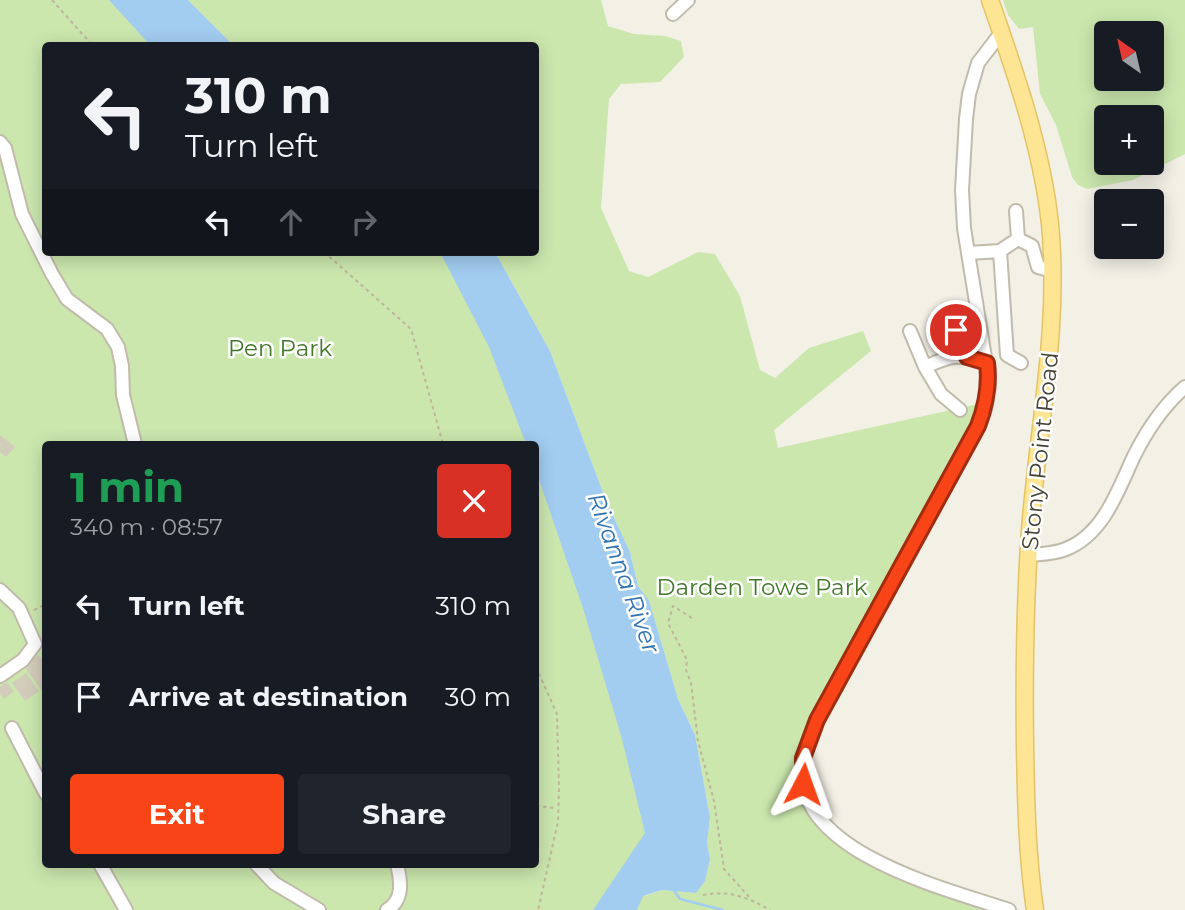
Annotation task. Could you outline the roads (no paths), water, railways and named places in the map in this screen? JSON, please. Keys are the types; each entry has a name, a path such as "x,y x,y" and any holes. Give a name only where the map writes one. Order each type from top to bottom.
{"main road":[{"name":"Stony Point Road","path":"990,0 1039,163 1050,224 1050,347 1029,555 1024,640 1025,754 1029,852 1035,910"}],"street":[{"path":"673,14 688,0"},
{"path":"1001,33 978,63 969,94 962,190 964,228 987,363 988,395 978,426 817,720 807,742 802,771 807,796 814,811 830,830 853,848 914,877 1009,910"},
{"path":"0,142 5,148 22,214 42,254"},
{"path":"1016,211 1018,239"},
{"path":"969,253 1000,251 1018,239"},
{"path":"1018,239 1032,246 1038,267 1052,271"},
{"path":"1000,251 1007,355 1021,363"},
{"path":"43,256 67,299 107,329 118,347 123,395 134,441"},
{"path":"956,330 967,357"},
{"path":"910,331 925,367 941,394 960,410"},
{"path":"925,367 948,356 967,357 987,363"},
{"path":"1029,555 1065,550 1076,545 1098,525 1157,417 1185,387"},
{"path":"0,590 19,608 35,645 23,660 0,676"},
{"path":"12,728 42,786"},
{"path":"102,868 126,910"},
{"path":"260,868 274,883 319,910"},
{"path":"387,910 392,908 400,895 398,868"}],"water":[{"path":"109,0 188,0 230,42 147,42"},
{"name":"Rivanna River","path":"442,256 497,256 550,351 607,503 630,552 638,586 649,601 678,699 695,735 710,817 707,843 710,860 705,881 696,893 662,890 643,896 637,910 593,910 645,833 622,739 583,608 539,480 539,441 525,441 489,347"}],"waterway":[{"path":"673,889 680,899 723,910"}],"park label":[{"name":"Pen Park","path":"280,348"},
{"name":"Darden Towe Park","path":"762,587"}]}
